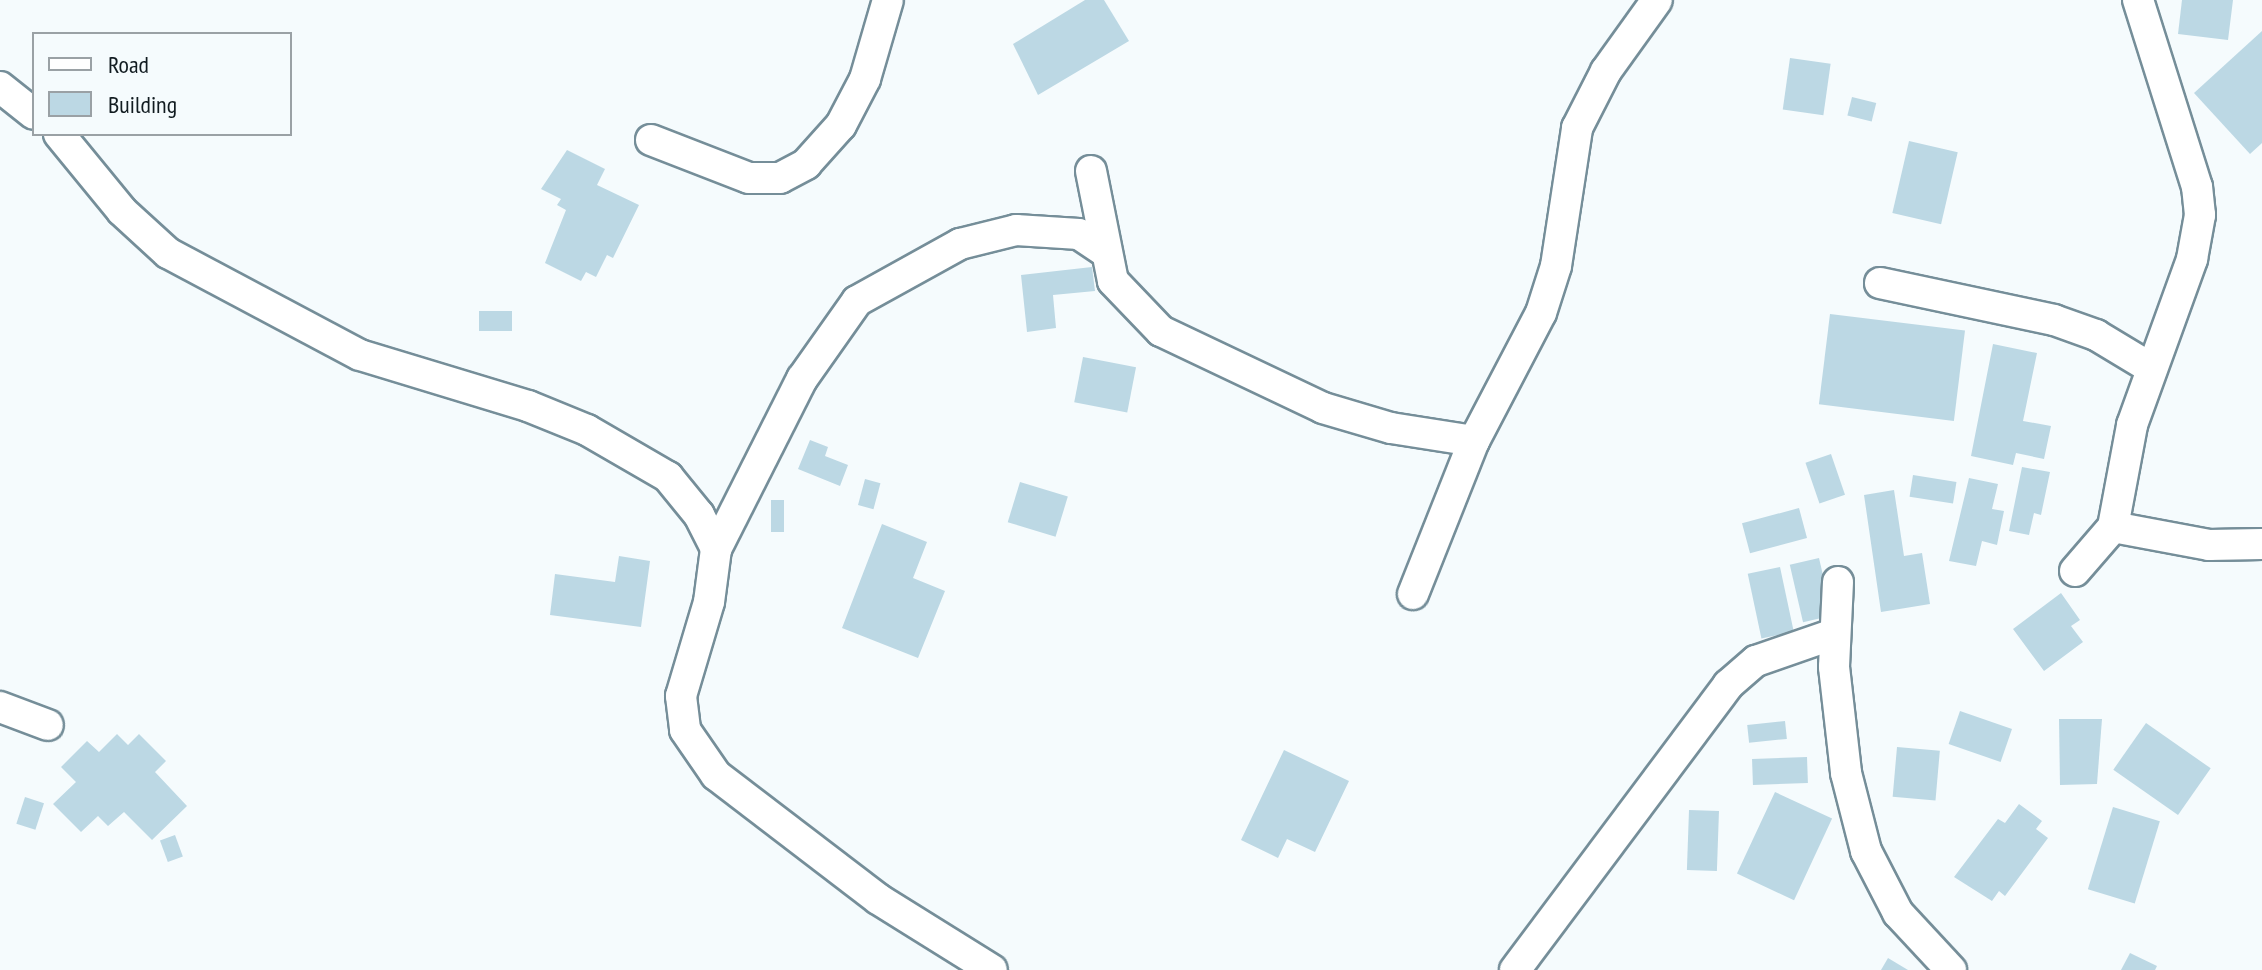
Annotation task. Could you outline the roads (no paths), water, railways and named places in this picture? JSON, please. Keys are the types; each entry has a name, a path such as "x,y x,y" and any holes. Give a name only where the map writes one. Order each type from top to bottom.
{"street":[{"path":"651,140 749,178 780,178 806,164 841,125 859,91 888,0"},
{"path":"1413,594 1474,441 1541,313 1556,266 1577,128 1606,71 1657,0"},
{"path":"2075,571 2113,527 2132,425 2149,367 2188,272 2200,215 2138,0"},
{"path":"0,87 32,112"},
{"path":"61,136 122,211 168,253 360,355 472,386 587,430 668,477 699,515 716,549"},
{"path":"1091,171 1113,281 1161,331 1323,408 1391,428 1474,441"},
{"path":"992,970 878,899 716,775 685,730 681,696 709,602 716,549 802,379 857,301 960,244 1016,230 1079,234 1106,252"},
{"path":"1880,283 2054,320 2096,335 2149,367"},
{"path":"2113,527 2209,545 2262,544"},
{"path":"1838,582 1831,635 1846,773 1866,851 1898,913 1951,970"},
{"path":"1515,970 1728,685 1756,661 1831,635"},
{"path":"0,707 48,725"}]}
